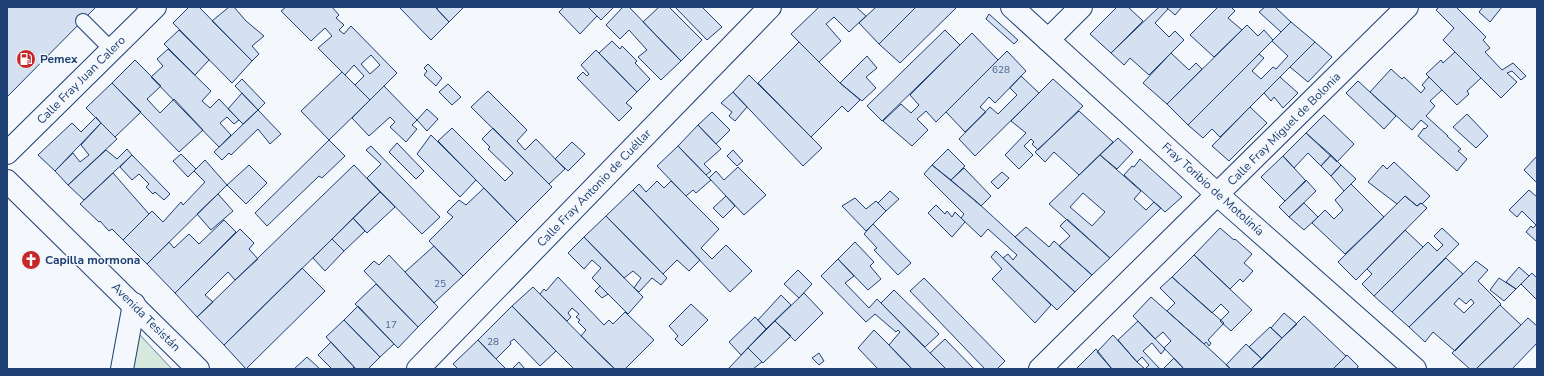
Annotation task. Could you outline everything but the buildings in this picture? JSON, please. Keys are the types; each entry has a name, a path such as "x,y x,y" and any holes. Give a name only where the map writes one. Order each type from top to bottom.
{"street":[{"name":"Calle Fray Juan Calero","path":"7,153 155,7"},
{"name":"Calle Fray Antonio de Cuéllar","path":"418,369 770,7"},
{"name":"Fray Toribio de Motolinía","path":"1012,7 1218,195 1415,369"},
{"path":"1048,40 1081,7"},
{"name":"Calle Fray Miguel de Bolonia","path":"1040,369 1407,7"},
{"name":"Avenida Tesistán","path":"7,181 134,304 198,369"},
{"path":"122,369 134,304"}],"lane":[{"path":"83,21 112,50"}],"shaded area":[{"path":"138,333 172,369 132,369"}],"place":[{"name":"Pemex","path":"26,59"},
{"name":"Capilla mormona","path":"31,260"}]}
